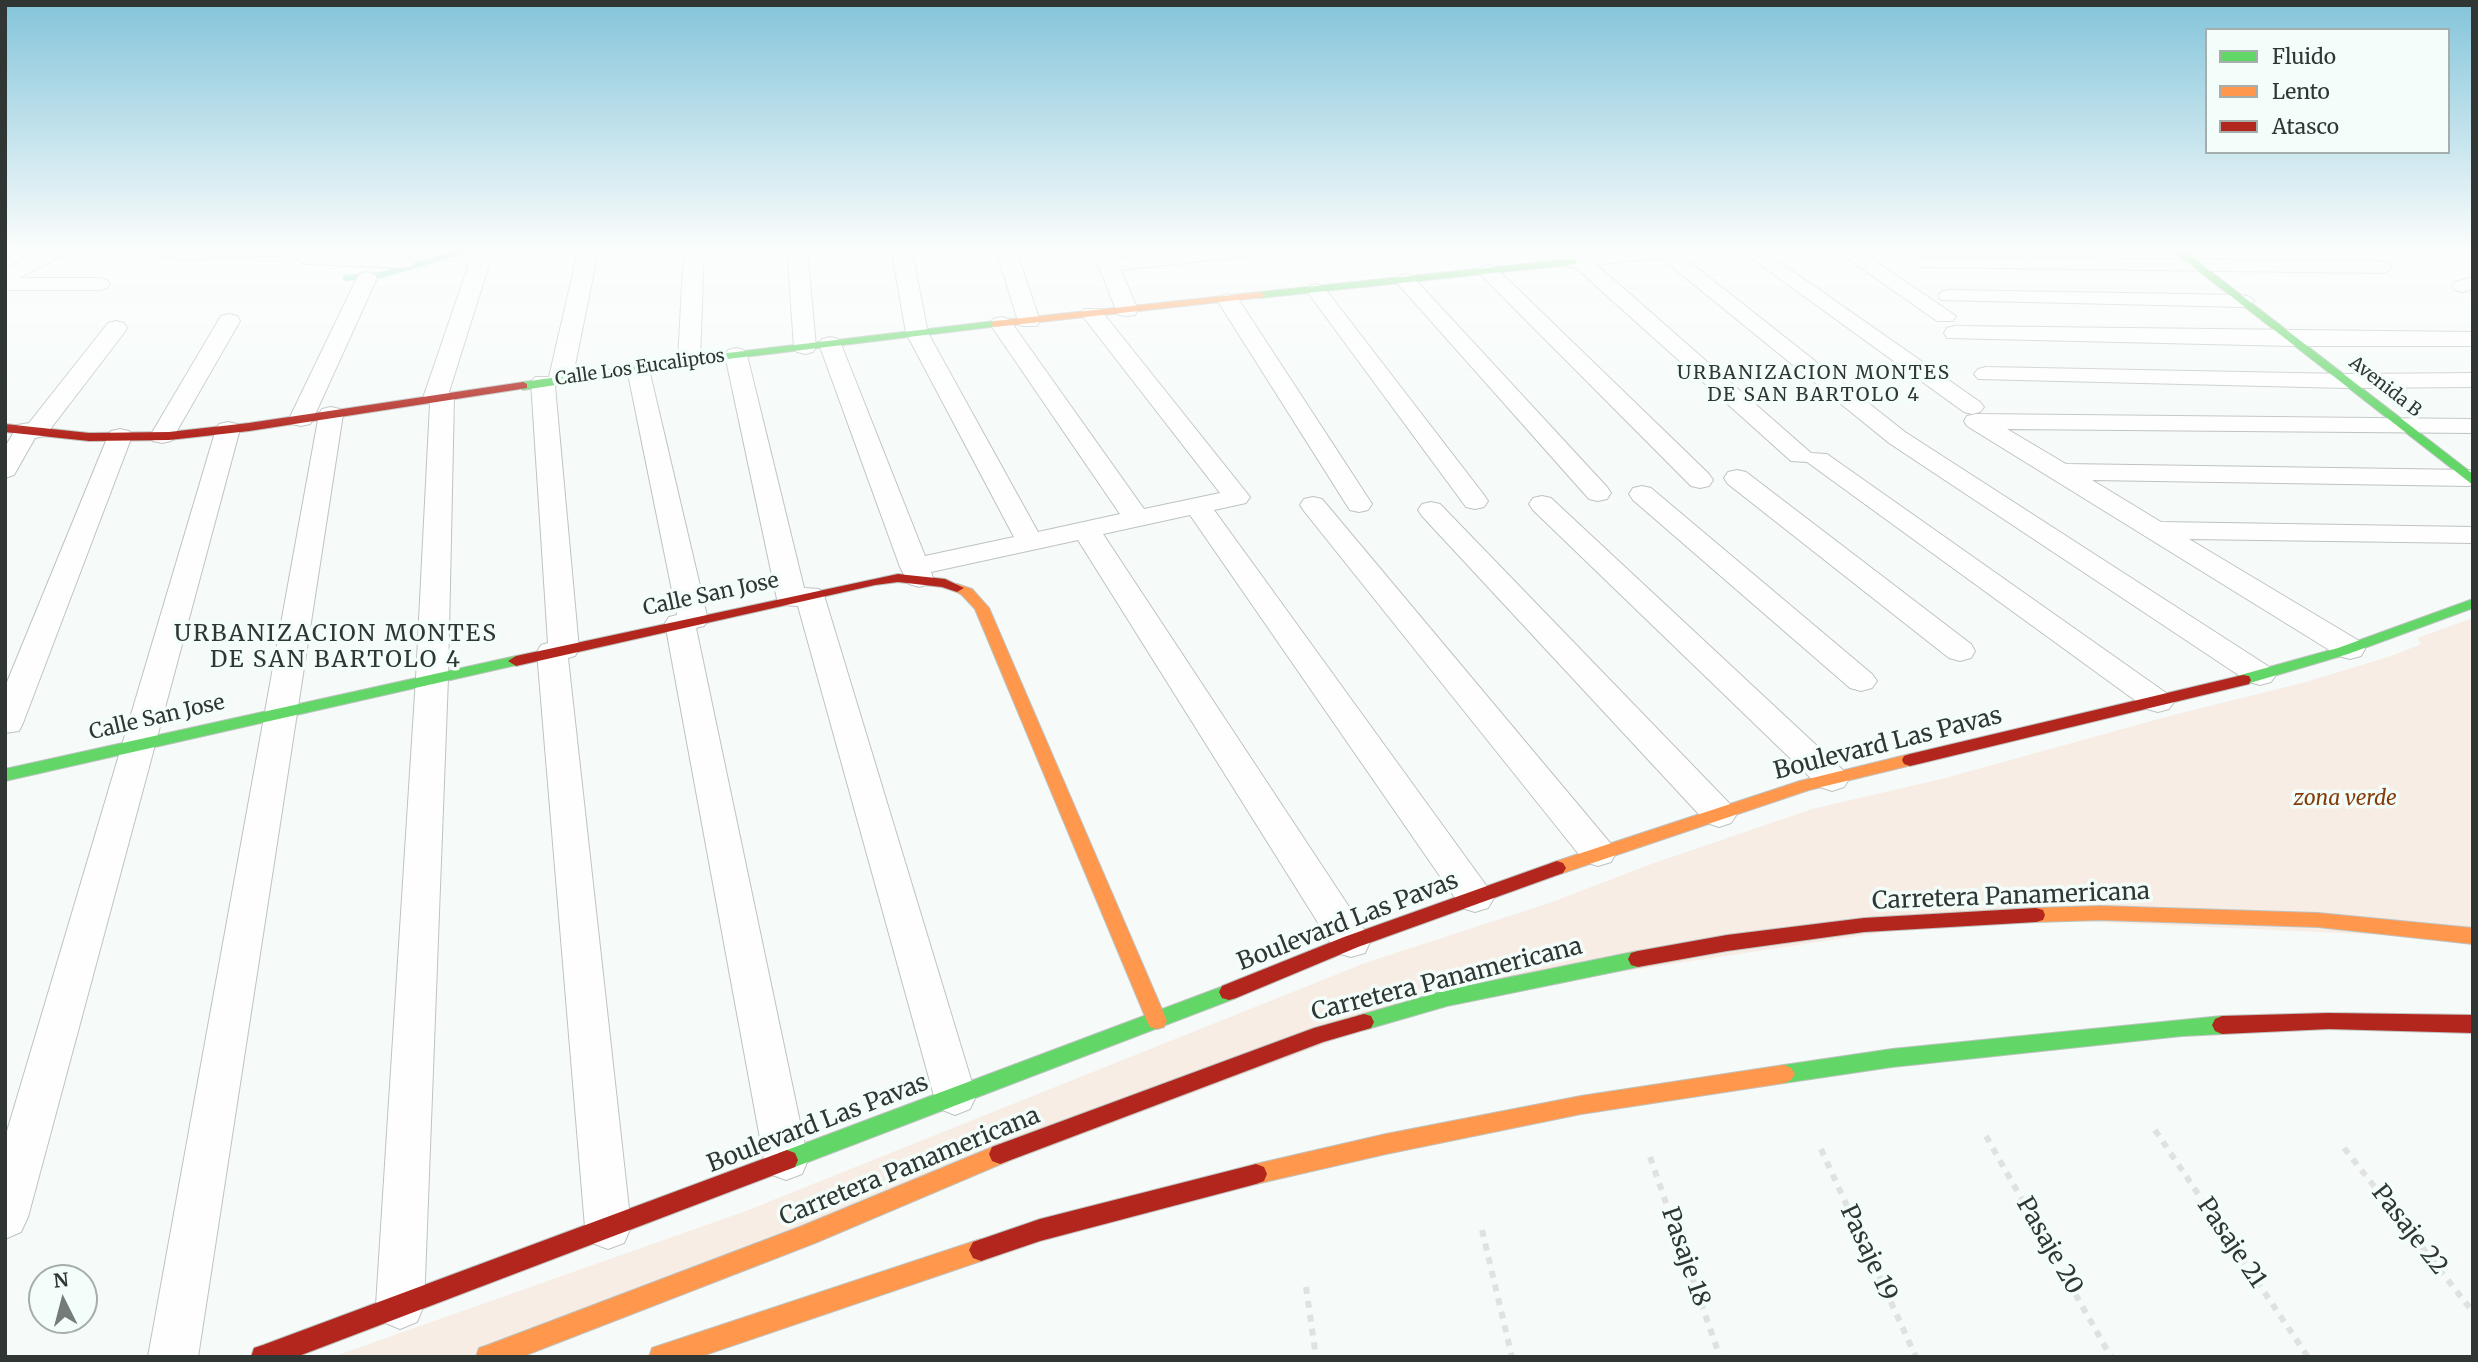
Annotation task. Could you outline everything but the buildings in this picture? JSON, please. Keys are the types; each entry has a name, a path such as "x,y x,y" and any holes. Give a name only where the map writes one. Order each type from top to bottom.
{"main road":[{"name":"Calle Los Eucaliptos","path":"23,430 89,437 162,436 228,429 689,361 1122,311"},
{"name":"Avenida B","path":"2255,311 2471,479"},
{"name":"Calle San Jose","path":"5,775 281,711 916,573 967,592 982,608 1157,1021"},
{"name":"Boulevard Las Pavas","path":"262,1357 1157,1021 1351,942 1598,853 1832,779 2260,676 2350,649 2473,603"},
{"name":"Carretera Panamericana","path":"488,1357 794,1240 994,1156 1321,1034 1447,998 1590,967 1727,943 1864,925 2101,913 2318,920 2473,936"},
{"path":"661,1357 1053,1226 1200,1186 1386,1144 1581,1105 1892,1058 2154,1030 2329,1021 2473,1024"}],"street":[{"path":"301,419 352,311"},
{"path":"400,1305 432,678 439,398 465,311"},
{"path":"571,311 551,381 558,650 608,1227"},
{"path":"689,361 691,311"},
{"path":"811,311 818,345 916,573 1030,542 1237,498 1092,314"},
{"path":"913,311 917,333 1030,542"},
{"path":"1026,311 1029,321"},
{"path":"1235,311 1359,504"},
{"path":"1331,311 1475,501"},
{"path":"1433,311 1598,493"},
{"path":"1528,311 1700,480"},
{"path":"1635,311 1809,457 2158,702"},
{"path":"1739,311 1896,436 2260,676"},
{"path":"1836,311 1972,407"},
{"path":"1943,311 1950,315 2292,339 2473,339"},
{"path":"1950,315 2043,311"},
{"path":"162,436 229,321"},
{"path":"1001,324 1137,519"},
{"path":"5,470 23,430 116,328"},
{"path":"736,355 801,597 955,1096"},
{"path":"638,369 786,1160"},
{"path":"1986,374 2346,381 2473,380"},
{"path":"173,1357 331,414"},
{"path":"2350,649 1976,421 2473,426"},
{"path":"5,1217 228,429"},
{"path":"7,723 120,436"},
{"path":"2060,472 2471,479"},
{"path":"1737,478 1961,651"},
{"path":"1642,494 1861,681"},
{"path":"1542,504 1832,779"},
{"path":"1313,505 1598,853"},
{"path":"1197,506 1475,898"},
{"path":"1431,510 1719,814"},
{"path":"1086,530 1351,942"},
{"path":"2154,530 2473,535"}],"path":[{"name":"Pasaje 21","path":"2155,1130 2308,1357"},
{"name":"Pasaje 20","path":"1986,1136 2111,1357"},
{"name":"Pasaje 22","path":"2344,1147 2473,1312"},
{"name":"Pasaje 19","path":"1821,1149 1916,1357"},
{"name":"Pasaje 18","path":"1650,1157 1720,1357"},
{"path":"1482,1230 1512,1357"},
{"path":"1306,1287 1315,1357"}],"green space":[{"name":"zona verde","path":"2473,618 2473,939 1984,917 1447,998 488,1357 332,1357 743,1212 1365,963 1552,902 1651,864 1812,809 1945,778 2173,715 2302,683 2391,656 2421,644 2417,638"}],"traffic: fast":[{"path":"2254,311 2473,481"},
{"path":"523,386 711,358 995,324"},
{"path":"2243,680 2343,651 2473,603"},
{"path":"5,775 516,661"},
{"path":"1364,1022 1447,998 1638,959"},
{"path":"787,1160 1229,992"},
{"path":"1784,1074 1892,1058 2222,1025"}],"traffic: slow":[{"path":"995,324 1118,311"},
{"path":"957,588 967,592 982,608 1157,1021"},
{"path":"1557,868 1806,785 1910,760"},
{"path":"2036,915 2101,913 2318,920 2473,936"},
{"path":"1256,1174 1386,1144 1581,1105 1784,1074"},
{"path":"488,1357 807,1235 1000,1154"},
{"path":"661,1357 981,1250"}],"traffic: jam":[{"path":"5,428 89,437 169,436 249,427 523,386"},
{"path":"516,661 875,581 898,578 945,583 957,588"},
{"path":"1910,760 2243,680"},
{"path":"1229,992 1351,942 1557,868"},
{"path":"1638,959 1727,943 1864,925 2036,915"},
{"path":"2222,1025 2329,1021 2473,1024"},
{"path":"1000,1154 1321,1034 1364,1022"},
{"path":"263,1357 787,1160"},
{"path":"981,1250 1040,1230 1256,1174"}],"district":[{"name":"URBANIZACION MONTES DE SAN BARTOLO 4","path":"1814,385"},
{"name":"URBANIZACION MONTES DE SAN BARTOLO 4","path":"336,647"}]}
